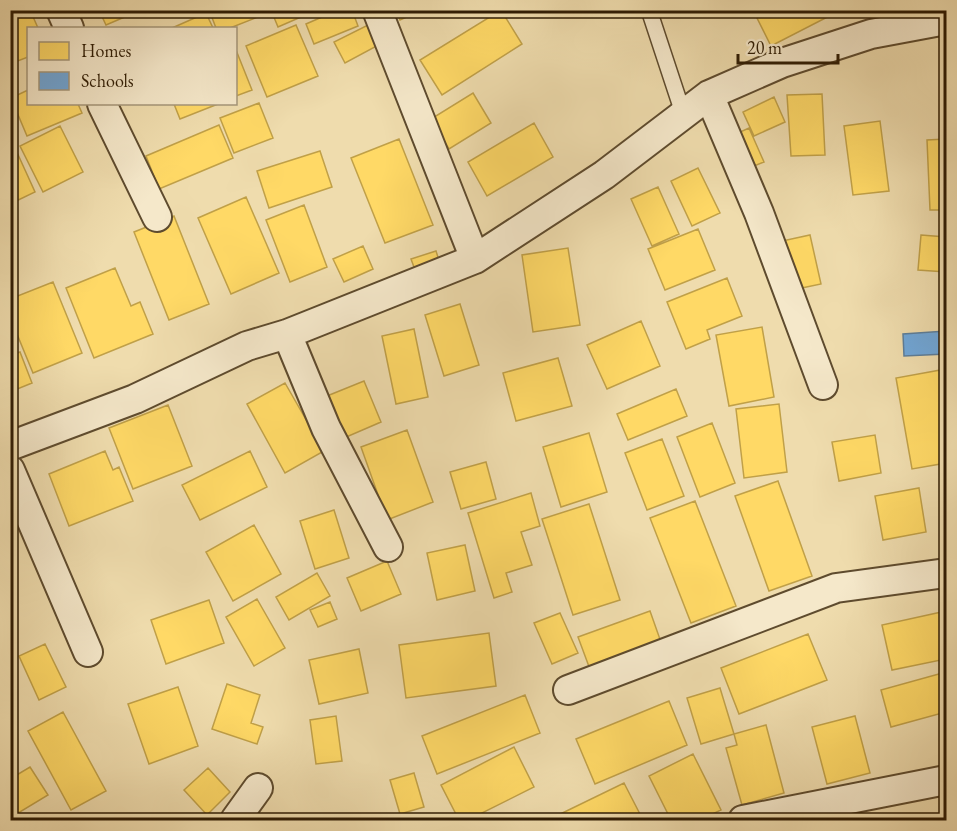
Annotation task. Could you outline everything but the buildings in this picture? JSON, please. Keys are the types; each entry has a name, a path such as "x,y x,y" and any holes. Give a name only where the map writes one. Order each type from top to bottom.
{"street":[{"path":"61,10 69,27"},
{"path":"377,10 475,259"},
{"path":"10,446 135,399 247,346 287,334 475,259 604,175 709,94 782,63 871,34 946,20"},
{"path":"709,94 759,213 823,385"},
{"path":"102,105 158,217"},
{"path":"287,334 326,428 388,548"},
{"path":"10,470 88,652"},
{"path":"568,690 836,588 946,573"},
{"path":"743,820 946,780"},
{"path":"235,820 258,789"}],"lane":[{"path":"649,10 683,113"}]}
